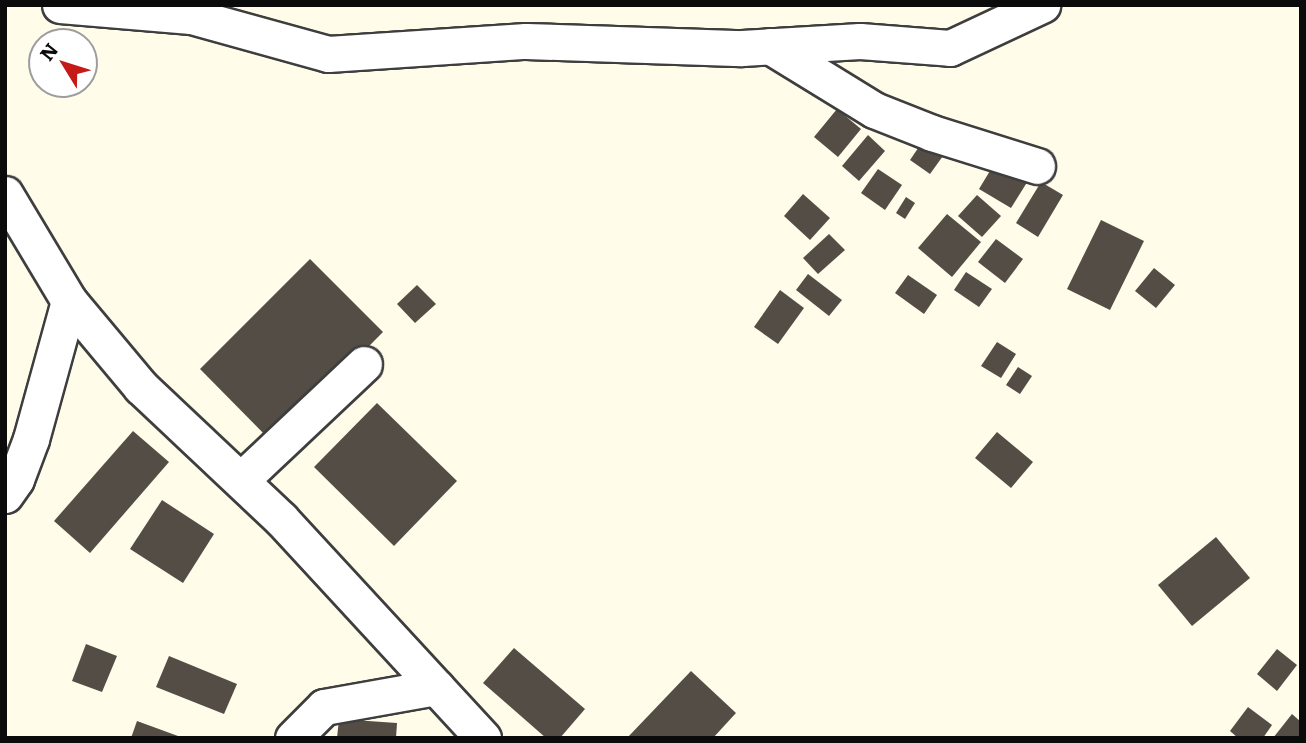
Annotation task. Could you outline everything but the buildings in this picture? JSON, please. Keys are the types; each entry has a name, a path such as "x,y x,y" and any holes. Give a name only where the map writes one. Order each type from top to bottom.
{"street":[{"path":"60,5 191,16 328,54 526,41 770,46 860,41 950,48 1042,5"},
{"path":"770,46 874,110 932,133 1037,166"},
{"path":"5,194 69,301 141,387 281,519 477,735"},
{"path":"5,495 16,479 31,439 69,301"},
{"path":"241,481 364,364"},
{"path":"293,738 324,706 436,687"}]}
